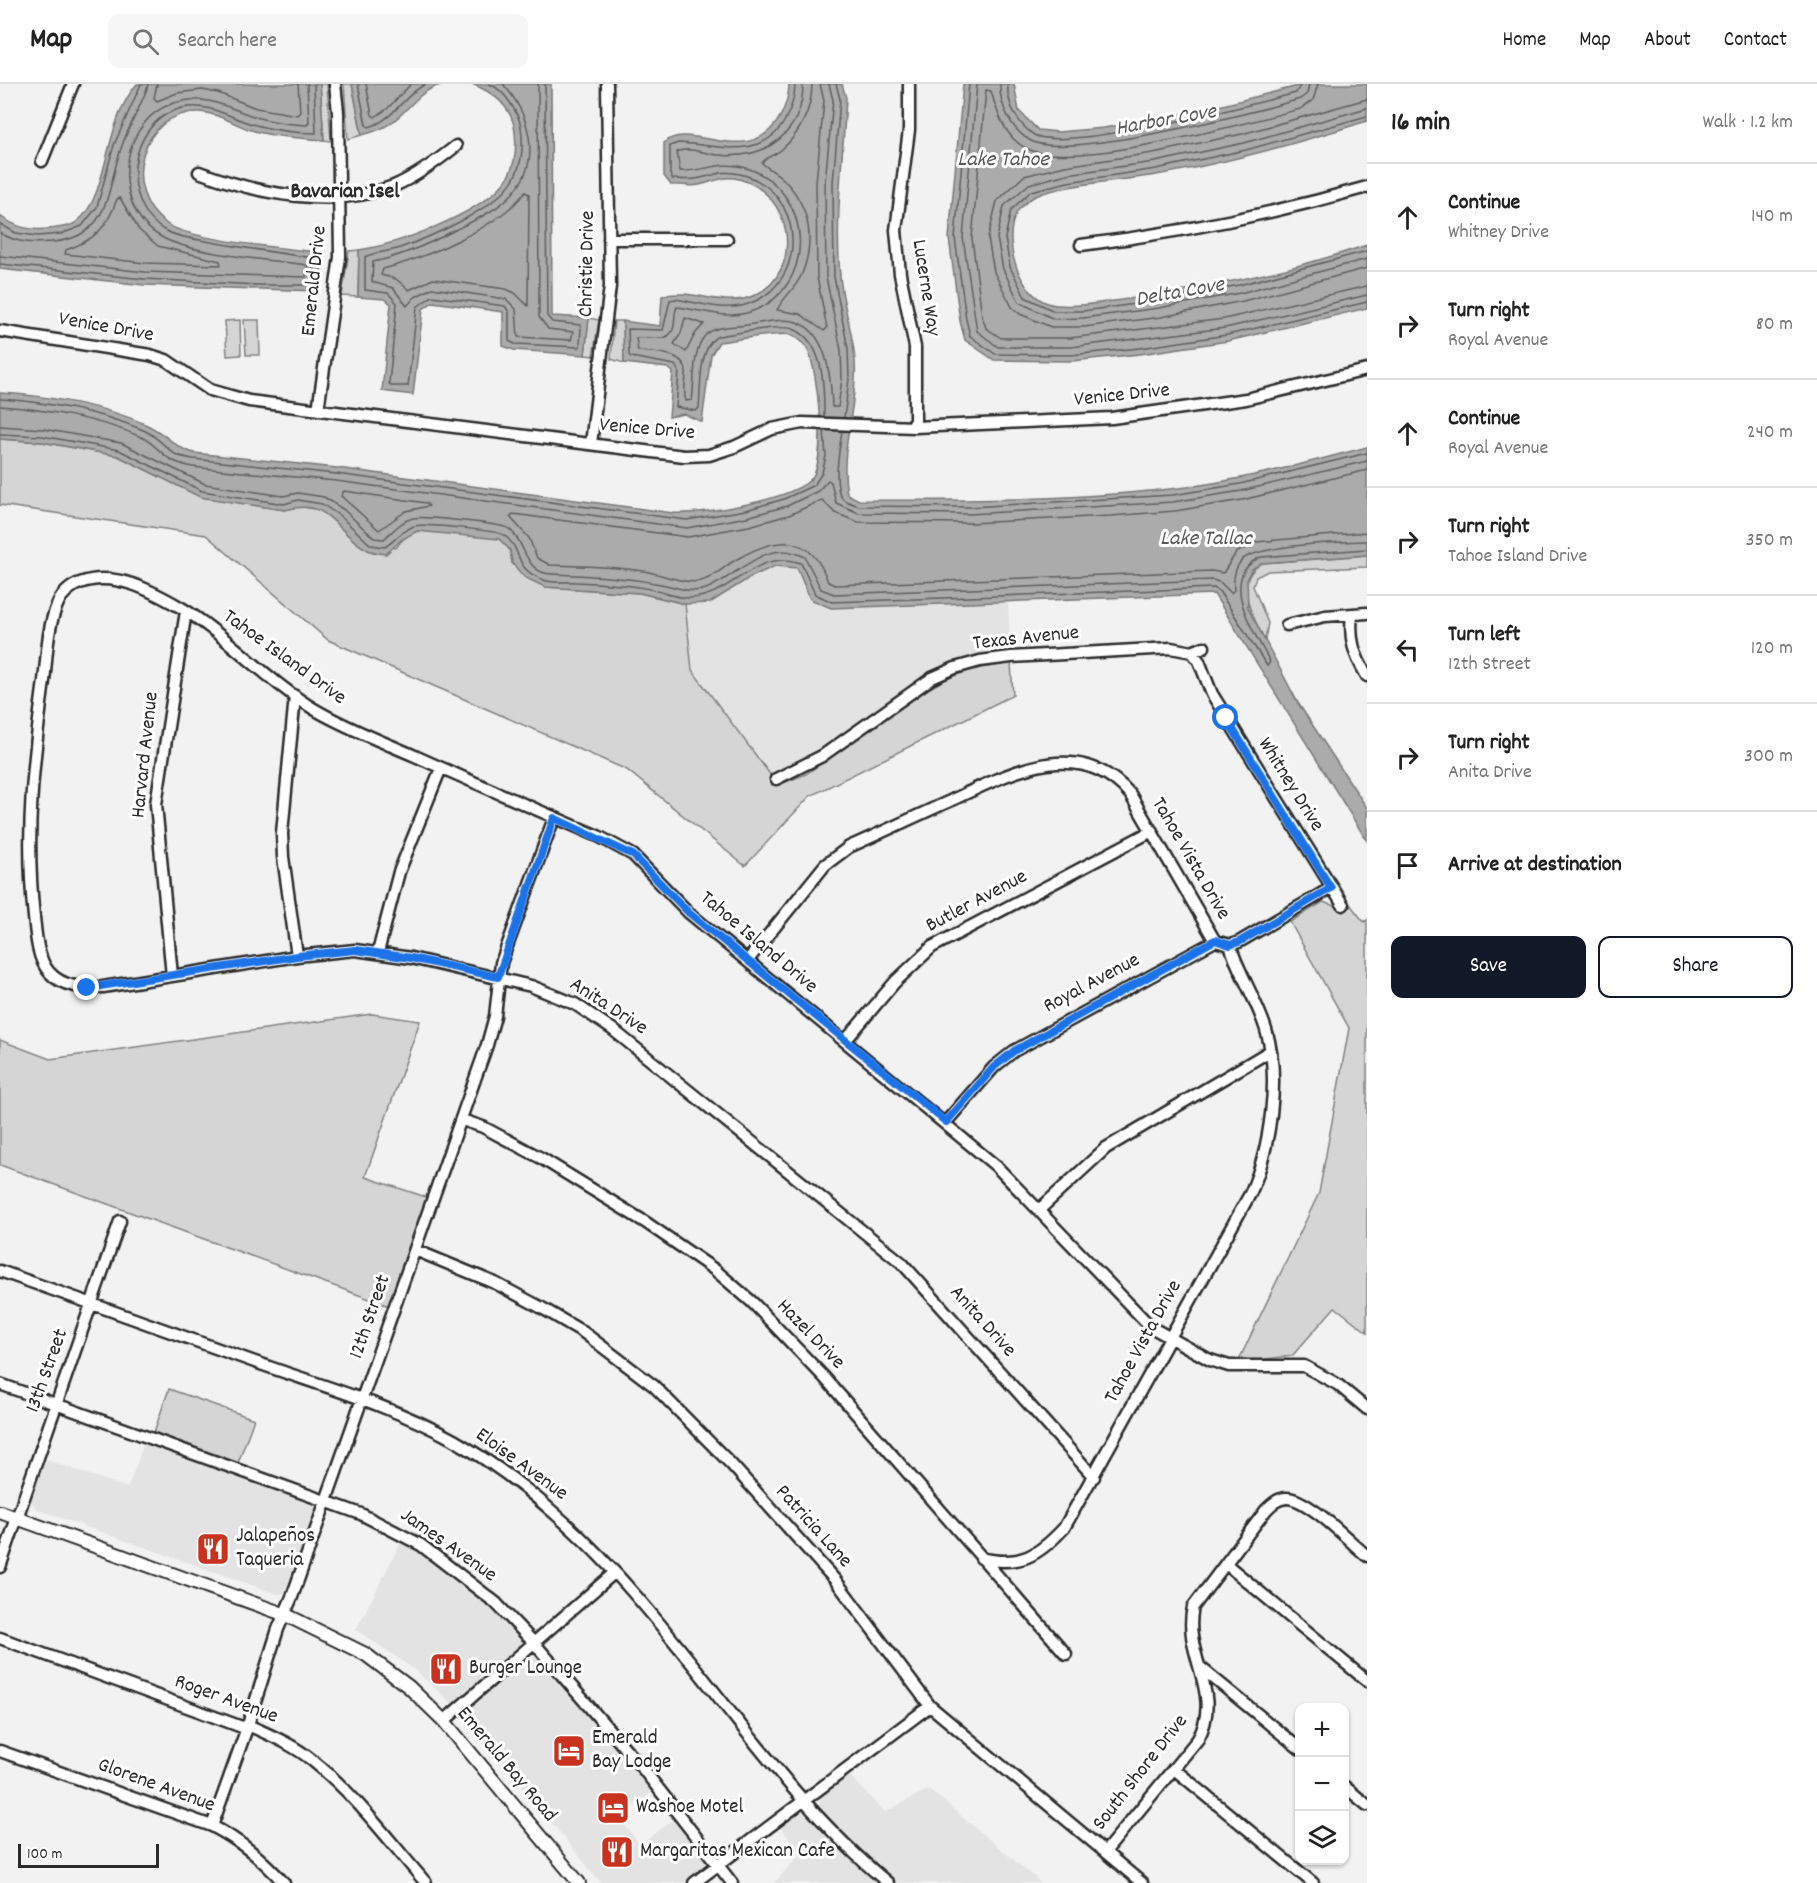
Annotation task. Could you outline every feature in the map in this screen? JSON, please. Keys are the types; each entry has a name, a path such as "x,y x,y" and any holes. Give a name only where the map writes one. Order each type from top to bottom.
{"main road":[{"name":"Emerald Bay Road","path":"0,1512 286,1615 365,1654 409,1687 444,1722 579,1883"}],"street":[{"path":"42,161 73,84"},
{"name":"Emerald Drive","path":"318,410 340,257 335,84"},
{"name":"Christie Drive","path":"591,444 608,312 607,84"},
{"name":"Lucerne Way","path":"909,84 909,130 896,230 900,274 915,347 915,427"},
{"path":"199,172 222,181 276,193 340,196 393,186 424,170 456,146"},
{"path":"1081,245 1215,225 1271,213 1367,187"},
{"path":"609,239 727,239"},
{"name":"Venice Drive","path":"0,331 130,349 166,360 196,381 226,396 318,410 684,456 709,454 734,447 772,429 814,423 915,427 1056,422 1158,412 1245,399 1367,370"},
{"name":"Tahoe Island Drive","path":"71,588 93,580 130,584 148,590 186,610 295,696 334,720 633,855 689,913 946,1122 1040,1209 1137,1316 1168,1338 1210,1360 1228,1366 1304,1366 1337,1384 1367,1409"},
{"name":"Anita Drive","path":"71,588 58,601 51,628 30,782 29,830 33,906 42,961 59,981 74,986 103,987 297,956 344,951 378,952 498,977 556,995 592,1015 870,1235 923,1285 1094,1477"},
{"name":"Harvard Avenue","path":"172,976 156,804 186,610"},
{"path":"1287,625 1325,616 1367,613"},
{"path":"1352,614 1350,633 1352,645 1367,676"},
{"name":"Texas Avenue","path":"777,779 822,756 932,678 955,668 980,661 1011,657 1171,648 1192,652 1204,647"},
{"name":"Whitney Drive","path":"1192,652 1199,661 1212,694 1343,905"},
{"path":"295,696 282,833 283,857 297,956"},
{"name":"Tahoe Vista Drive","path":"748,960 825,866 838,854 1018,769 1064,763 1090,765 1118,780 1130,794 1215,940 1230,945 1262,1017 1270,1051 1269,1124 1258,1175 1064,1528 1040,1551 1010,1562 981,1558"},
{"path":"378,952 399,872 441,768"},
{"name":"12th Street","path":"212,1826 248,1725 278,1629 286,1615 462,1120 493,1028 498,977 554,818"},
{"name":"Butler Avenue","path":"846,1040 895,982 932,947 1152,831"},
{"path":"1230,945 1239,942 1331,888"},
{"name":"Royal Avenue","path":"946,1122 994,1067 1014,1051 1215,940"},
{"path":"1040,1209 1106,1148 1270,1051"},
{"name":"Hazel Drive","path":"462,1120 483,1127 541,1158 645,1222 715,1270 752,1302 824,1377 1066,1654"},
{"name":"13th Street","path":"0,1567 120,1221"},
{"name":"Patricia Lane","path":"415,1250 495,1282 542,1308 583,1332 654,1386 731,1464 836,1581 930,1706 1142,1883"},
{"name":"Eloise Avenue","path":"0,1271 363,1401 422,1424 479,1456 552,1511 614,1572 833,1834 888,1883"},
{"name":"James Avenue","path":"0,1384 361,1514 421,1545 496,1603 534,1644 643,1769 732,1883"},
{"name":"South Shore Drive","path":"1105,1852 1174,1769 1205,1727 1208,1704 1191,1632 1193,1607 1266,1510 1274,1502 1284,1498 1303,1502 1367,1556"},
{"path":"1226,1564 1367,1682"},
{"path":"444,1722 614,1572"},
{"name":"Roger Avenue","path":"0,1638 242,1727 248,1725 281,1740 312,1760 342,1787 426,1883"},
{"path":"1199,1666 1295,1746"},
{"path":"694,1883 805,1802 930,1706"},
{"name":"Glorene Avenue","path":"0,1751 212,1826 250,1849 284,1883"},
{"path":"1174,1769 1313,1883"},
{"path":"1349,1790 1367,1805"}],"shaded area":[{"path":"320,84 327,84 331,141 324,140"},
{"path":"344,84 352,84 362,135 348,139"},
{"path":"359,250 358,297 342,296 349,251"},
{"path":"589,318 599,320 593,356 585,355"},
{"path":"240,320 241,355 227,356 225,321"},
{"path":"244,320 259,320 260,355 246,355"},
{"path":"614,321 623,321 624,363 611,359"},
{"path":"0,439 42,442 118,456 201,497 285,510 298,506 320,510 336,521 354,539 396,548 411,533 418,531 499,539 507,546 512,563 545,587 640,593 685,604 692,670 778,785 806,774 928,689 953,675 981,667 1011,663 1013,695 810,796 745,866 627,770 328,640 206,535 0,505"},
{"path":"1367,555 1367,567 1268,571 1256,577 1253,586 1268,623 1265,640 1247,600 1246,589 1248,579 1262,563"},
{"path":"775,566 797,568 810,599 831,608 1008,601 1010,649 963,658 932,669 825,746 769,774 692,670 685,604 710,603 749,578"},
{"path":"1323,902 1340,908 1349,903 1364,922 1367,920 1367,1332 1335,1307 1292,1356 1238,1362 1319,1193 1349,1028 1290,922"},
{"path":"372,1014 420,1021 365,1177 429,1198 389,1306 0,1165 0,1040 50,1059"},
{"path":"169,1389 254,1419 238,1463 154,1432"},
{"path":"144,1443 318,1506 287,1593 277,1594 36,1509 30,1500 44,1459 128,1488"},
{"path":"402,1540 437,1562 495,1609 522,1641 518,1651 453,1705 414,1669 356,1630"},
{"path":"538,1657 654,1790 619,1817 640,1845 676,1818 707,1855 707,1866 684,1883 601,1883 463,1714 526,1660"},
{"path":"849,1775 885,1812 929,1789 1041,1883 896,1883 841,1835 818,1808 821,1797"},
{"path":"802,1813 807,1814 831,1841 879,1883 774,1883 801,1853 780,1827"}],"water":[{"path":"137,84 320,84 324,140 257,132 206,113 179,115 163,124 151,138 143,155 141,174 143,192 152,210 167,224 179,230 240,243 319,252 323,256 320,284 316,291 144,285 0,269 0,216 23,227 48,229 73,224 89,208 102,175 118,117 126,99"},
{"path":"352,84 444,84 423,94 388,125 362,135"},
{"path":"472,84 551,84 552,316 589,318 585,355 514,350 503,346 503,312 433,302 423,309 413,395 382,391 391,304 385,299 358,297 359,250 415,235 475,207 503,184 513,166 516,139 510,115 494,96"},
{"name":"Lake Tallac","path":"789,84 842,84 846,98 839,209 839,254 840,276 855,367 845,465 847,494 859,500 937,500 1054,498 1131,493 1195,486 1244,477 1367,447 1367,555 1262,563 1252,569 1247,578 1248,608 1298,703 1367,808 1367,841 1214,594 831,608 810,599 797,568 775,566 749,578 710,603 685,604 640,593 545,587 524,577 512,563 510,550 499,539 417,531 401,540 386,554 375,552 357,543 323,512 313,508 301,507 285,510 200,497 118,456 42,442 0,439 0,393 55,399 113,412 147,425 181,448 194,453 337,468 673,513 724,509 784,494 810,480 819,456 818,397 812,361 804,343 786,334 719,342 711,355 702,422 684,414 669,417 673,372 668,368 624,363 623,321 660,326 662,296 686,294 721,300 745,299 757,294 772,283 782,268 786,251 786,233 781,215 771,200 757,187 733,178 723,178 696,186 671,185 664,176 664,143 675,137 689,136 737,142 754,140 768,132 781,115 787,100"},
{"name":"Lake Tahoe","path":"963,84 1014,84 1019,111 1038,130 1058,132 1104,128 1203,110 1306,84 1367,84 1367,121 1289,145 1210,165 1073,186 1042,193 1030,199 1017,212 1012,226 1011,240 1017,269 1024,283 1033,294 1056,305 1092,304 1189,290 1279,271 1367,245 1367,308 1228,341 1140,354 1072,361 994,360 965,340 960,321 949,238"}],"place":[{"name":"Jalapeños Taqueria","path":"213,1549"},
{"name":"Burger Lounge","path":"446,1669"},
{"name":"Emerald Bay Lodge","path":"569,1751"},
{"name":"Washoe Motel","path":"613,1808"},
{"name":"Margaritas Mexican Cafe","path":"617,1852"}],"district":[{"name":"Bavarian Isel","path":"345,192"}],"route":[{"path":"87,988 332,951 355,950 411,958 498,977 501,963 554,818 598,836 633,855 689,913 946,1122 994,1067 1040,1035 1215,940 1230,945 1239,942 1331,888 1226,718"}],"water label":[{"name":"Harbor Cove","path":"1166,121"},
{"name":"Delta Cove","path":"1180,293"}]}
